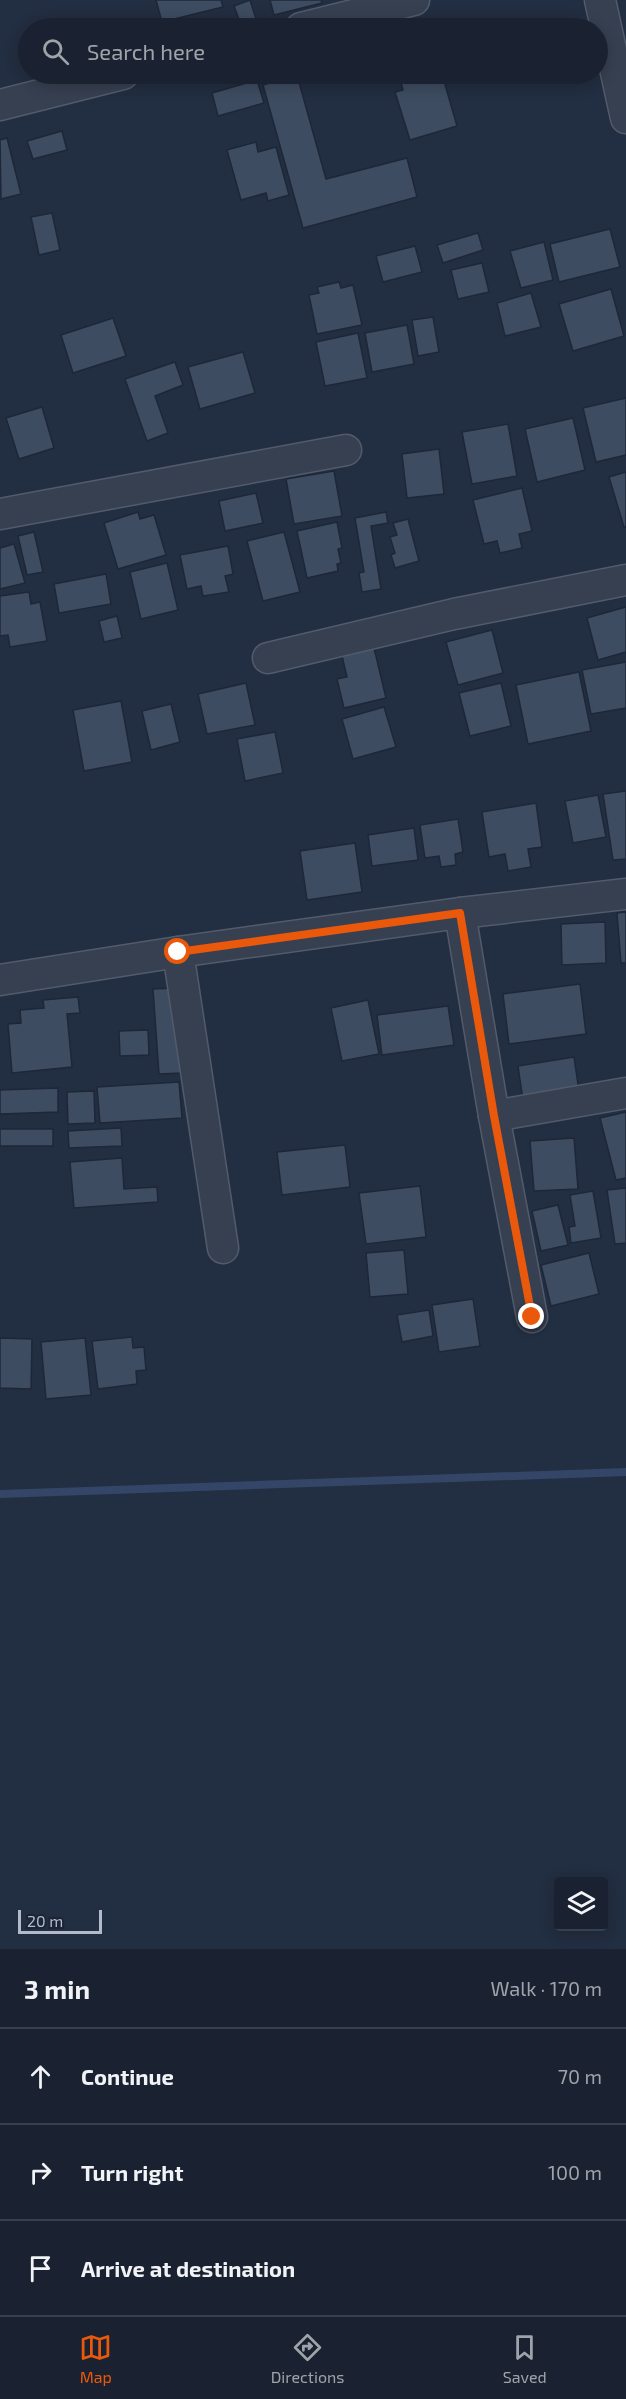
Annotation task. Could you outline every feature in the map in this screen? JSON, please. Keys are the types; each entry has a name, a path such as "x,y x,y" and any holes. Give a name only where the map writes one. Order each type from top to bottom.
{"street":[{"path":"341,18 414,0"},
{"path":"600,0 604,18"},
{"path":"608,36 626,118"},
{"path":"0,105 83,84"},
{"path":"0,514 346,450"},
{"path":"268,658 454,614 626,580"},
{"path":"0,980 178,952 460,913 626,894"},
{"path":"460,913 494,1116 532,1317"},
{"path":"178,952 223,1248"},
{"path":"494,1116 626,1093"}],"building":[{"path":"156,0 221,0 223,7 178,18 161,18"},
{"path":"250,0 256,18 238,18 234,6"},
{"path":"270,0 321,0 322,3 274,15"},
{"path":"243,84 258,84 264,103 218,116 212,93"},
{"path":"300,84 326,179 407,158 417,197 303,228 263,85"},
{"path":"401,84 445,84 457,126 410,140 395,92 403,90"},
{"path":"62,131 67,150 33,159 27,141"},
{"path":"7,138 21,194 1,199 0,140"},
{"path":"256,142 258,152 276,147 289,195 268,201 266,193 241,200 227,150"},
{"path":"52,213 60,250 39,255 31,217"},
{"path":"610,229 620,267 559,282 550,244"},
{"path":"478,233 483,250 443,263 437,245"},
{"path":"544,242 553,280 521,288 510,251"},
{"path":"415,246 422,272 383,282 376,256"},
{"path":"482,263 489,292 458,299 451,270"},
{"path":"339,282 341,288 353,285 362,325 317,334 309,295 319,293 317,287"},
{"path":"611,289 624,336 573,351 559,304"},
{"path":"531,293 541,327 505,336 497,303"},
{"path":"433,317 439,352 418,356 412,320"},
{"path":"113,318 126,356 73,373 61,335"},
{"path":"407,325 414,364 372,372 365,333"},
{"path":"358,333 367,378 325,386 316,342"},
{"path":"243,352 255,393 200,409 188,367"},
{"path":"175,362 183,385 155,396 168,433 147,441 125,379"},
{"path":"626,398 626,455 596,462 583,408"},
{"path":"42,407 54,448 19,459 6,418"},
{"path":"573,418 585,470 537,482 525,429"},
{"path":"508,424 517,476 472,484 462,432"},
{"path":"439,449 444,494 407,498 402,454"},
{"path":"334,471 342,516 294,524 286,479"},
{"path":"626,472 626,527 624,527 609,477"},
{"path":"522,488 532,531 519,534 522,548 500,553 497,541 484,544 473,500"},
{"path":"256,493 263,523 225,531 219,501"},
{"path":"138,512 140,519 154,515 166,555 118,569 104,523"},
{"path":"386,512 388,523 371,526 381,589 362,592 359,573 364,572 355,518"},
{"path":"408,519 419,561 395,568 391,555 395,553 390,537 397,535 393,523"},
{"path":"337,522 342,548 338,549 341,563 337,564 338,571 307,578 297,531"},
{"path":"34,532 43,572 27,575 18,536"},
{"path":"284,532 300,592 263,601 247,541"},
{"path":"14,544 25,583 0,589 0,548"},
{"path":"228,546 233,574 225,576 229,592 203,596 201,586 187,589 180,555"},
{"path":"167,563 178,610 141,619 130,572"},
{"path":"106,574 111,604 59,613 54,584"},
{"path":"29,592 31,604 40,602 47,641 10,647 8,635 0,636 0,596"},
{"path":"626,607 626,652 598,660 587,618"},
{"path":"117,616 122,638 104,642 99,621"},
{"path":"492,630 503,673 458,685 446,642"},
{"path":"374,648 386,698 344,708 337,679 347,677 342,656"},
{"path":"626,662 626,708 591,714 582,670"},
{"path":"579,672 591,731 528,744 516,685"},
{"path":"246,683 255,725 207,734 198,694"},
{"path":"501,683 511,726 470,736 459,693"},
{"path":"121,701 132,762 84,771 73,710"},
{"path":"171,704 180,742 151,750 142,711"},
{"path":"384,707 396,747 353,759 342,719"},
{"path":"275,732 283,773 245,781 237,739"},
{"path":"626,791 626,859 613,860 603,794"},
{"path":"598,795 606,837 573,843 565,801"},
{"path":"536,803 542,847 528,849 531,867 508,871 505,854 489,857 482,812"},
{"path":"458,819 463,852 455,854 456,865 441,867 439,856 425,858 420,825"},
{"path":"414,828 418,860 372,866 368,835"},
{"path":"355,843 362,892 307,900 300,851"},
{"path":"626,912 626,963 621,963 617,913"},
{"path":"605,922 606,963 562,965 561,924"},
{"path":"580,984 586,1034 509,1044 503,994"},
{"path":"176,988 182,1073 159,1074 153,989"},
{"path":"78,997 80,1013 67,1014 72,1067 12,1073 8,1024 21,1023 20,1010 44,1008 43,1000"},
{"path":"368,1000 379,1054 342,1061 331,1008"},
{"path":"448,1006 454,1045 382,1055 377,1015"},
{"path":"148,1030 149,1055 120,1056 119,1031"},
{"path":"574,1057 580,1098 524,1107 518,1066"},
{"path":"179,1082 182,1118 100,1123 97,1087"},
{"path":"58,1088 58,1112 0,1114 0,1090"},
{"path":"94,1091 95,1123 68,1124 67,1092"},
{"path":"626,1112 626,1178 616,1180 600,1118"},
{"path":"121,1128 122,1146 69,1148 68,1131"},
{"path":"0,1129 53,1129 53,1146 0,1146"},
{"path":"574,1138 578,1189 534,1191 530,1141"},
{"path":"345,1145 350,1187 282,1195 277,1152"},
{"path":"122,1158 124,1189 157,1187 158,1202 74,1208 70,1162"},
{"path":"420,1186 426,1237 366,1244 359,1193"},
{"path":"626,1188 626,1243 615,1244 607,1190"},
{"path":"593,1191 601,1238 571,1243 569,1227 575,1226 570,1195"},
{"path":"558,1205 568,1245 541,1251 532,1211"},
{"path":"404,1250 408,1294 370,1297 366,1253"},
{"path":"589,1253 599,1294 551,1306 541,1265"},
{"path":"473,1299 480,1346 439,1352 432,1305"},
{"path":"429,1310 433,1336 402,1342 397,1315"},
{"path":"132,1337 133,1348 144,1347 146,1370 136,1371 137,1384 98,1389 92,1341"},
{"path":"0,1338 32,1339 31,1389 0,1388"},
{"path":"85,1338 91,1395 46,1399 41,1342"}],"waterway":[{"path":"0,1494 626,1472"}],"route":[{"path":"178,952 460,913 494,1116 532,1317"}]}
